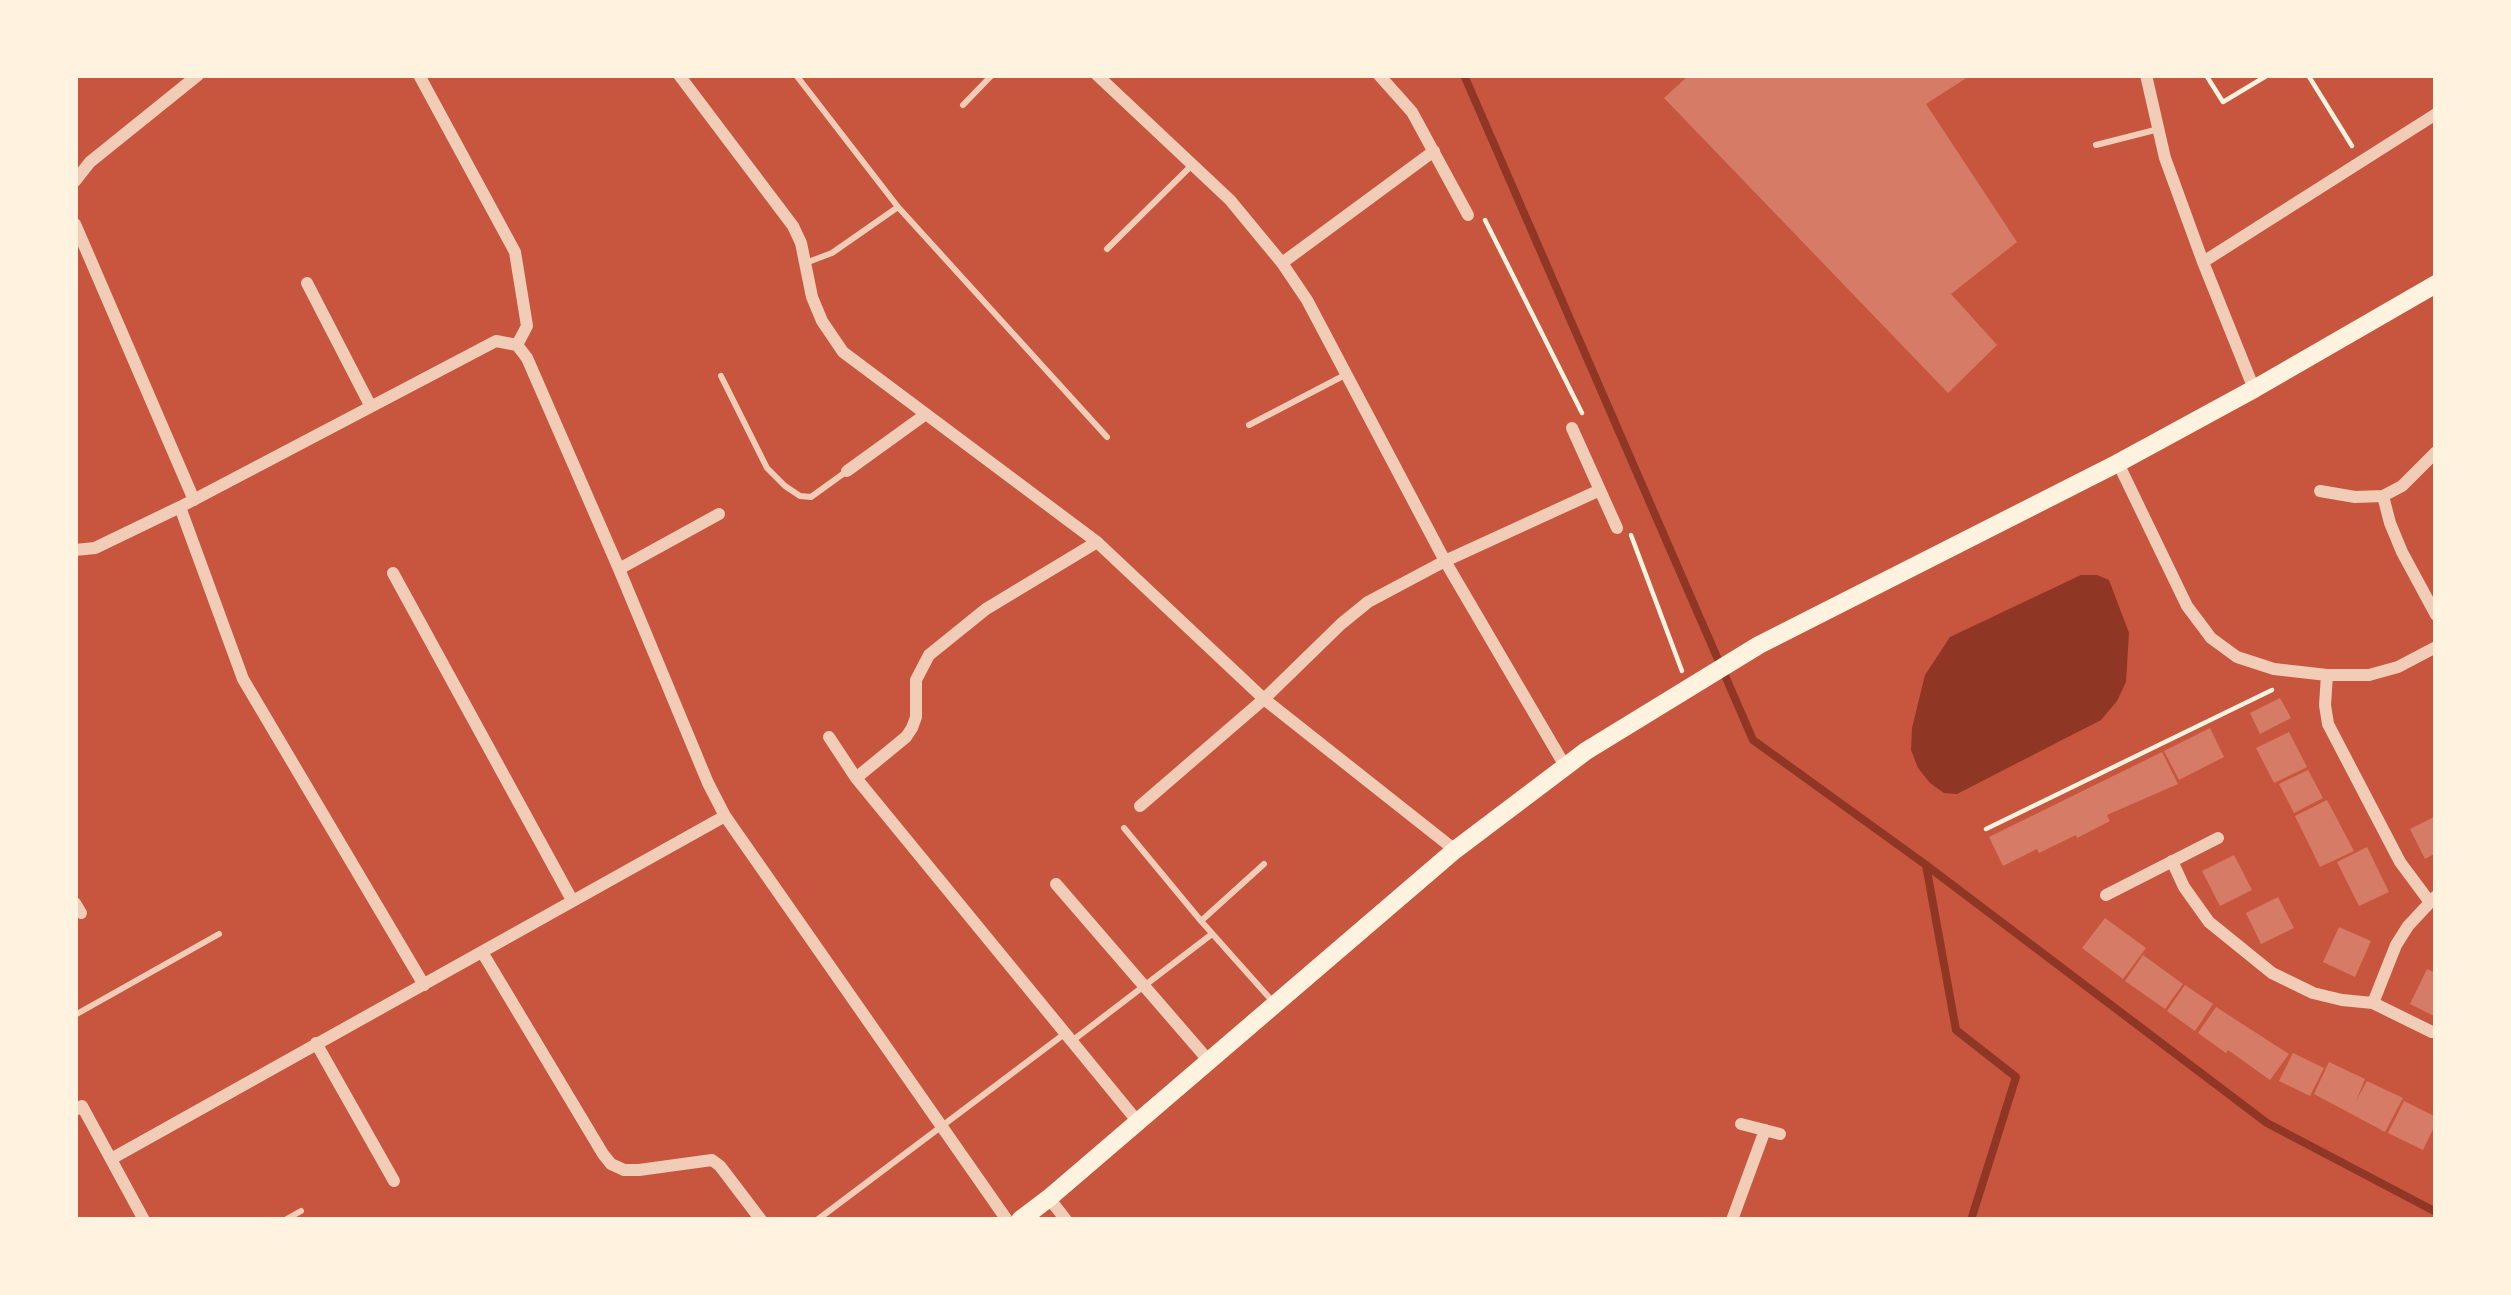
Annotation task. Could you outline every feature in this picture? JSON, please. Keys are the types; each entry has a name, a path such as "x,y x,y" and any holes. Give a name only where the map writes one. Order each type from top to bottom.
{"main road":[{"path":"1020,1220 1455,850 1565,766 1759,645 2118,463 2436,284"}],"street":[{"path":"75,181 91,162 198,75"},
{"path":"419,75 515,252 526,326 517,345"},
{"path":"679,75 793,226 812,297 832,340 1097,542 1264,699 1455,850"},
{"path":"1097,75 1230,200 1282,263 1307,300 1445,561 1565,766"},
{"path":"1379,75 1412,112 1468,215"},
{"path":"2146,75 2165,158 2254,389"},
{"path":"2203,262 2436,114"},
{"path":"1282,263 1434,151"},
{"path":"75,224 194,500"},
{"path":"307,283 370,405"},
{"path":"75,550 95,548 180,507 496,341 517,345 527,358 724,816 1007,1220"},
{"path":"847,471 926,414"},
{"path":"1572,428 1617,528"},
{"path":"2320,491 2384,496 2402,486 2436,452"},
{"path":"2118,463 2187,606 2223,649 2286,670 2327,675 2384,673 2436,647"},
{"path":"1140,806 1368,602 1600,490"},
{"path":"2384,496 2402,552 2436,615"},
{"path":"180,507 243,679 424,985"},
{"path":"619,569 719,514"},
{"path":"856,778 912,728 916,680 929,655 986,609 1097,542"},
{"path":"394,573 572,900"},
{"path":"2327,675 2328,724 2400,862 2432,898 2396,945 2372,1003"},
{"path":"829,737 856,778 1138,1122"},
{"path":"111,1159 724,816"},
{"path":"2106,895 2218,838"},
{"path":"2172,861 2209,922 2272,973 2313,993 2372,1003 2432,1032"},
{"path":"1056,884 1209,1061"},
{"path":"482,952 611,1164 639,1170 712,1160 761,1220"},
{"path":"316,1043 394,1181"},
{"path":"79,1108 144,1220"},
{"path":"1732,1220 1773,1132 1741,1124"},
{"path":"1049,1198 1066,1220"}],"lane":[{"path":"796,75 898,207 1107,437"},
{"path":"963,106 992,75"},
{"path":"2096,145 2158,129"},
{"path":"1107,249 1192,165"},
{"path":"805,263 832,253 898,207"},
{"path":"1249,425 1347,374"},
{"path":"721,376 767,468 785,486 811,497 847,471"},
{"path":"1124,828 1276,1005"},
{"path":"1201,921 1264,863"},
{"path":"75,1015 219,934"},
{"path":"817,1220 1212,934"},
{"path":"284,1220 301,1211"}],"path":[{"path":"2206,75 2223,102 2268,75"},
{"path":"2308,75 2362,161"},
{"path":"1986,829 2283,684 2286,670"}],"shaded area":[{"path":"2081,575 2109,580 2129,633 2126,682 2117,701 2101,720 1957,794 1944,793 1918,768 1911,750 1925,675 1950,637"}],"building":[{"path":"1689,75 1971,75 1926,104 2017,242 1951,294 1997,345 1948,393 1664,98"},
{"path":"2280,698 2291,718 2260,734 2250,713"},
{"path":"2210,728 2224,757 2179,780 2164,751"},
{"path":"2289,732 2307,767 2274,783 2256,748"},
{"path":"2162,752 2178,784 2107,815 2110,821 2077,838 2039,853 2037,849 2003,866 1989,837"},
{"path":"2308,770 2323,798 2294,813 2279,784"},
{"path":"2327,800 2354,851 2320,867 2295,816"},
{"path":"2436,816 2436,853 2425,859 2410,829"},
{"path":"2367,847 2389,892 2359,906 2337,862"},
{"path":"2234,855 2252,890 2220,906 2202,871"},
{"path":"2278,897 2294,928 2261,944 2246,913"},
{"path":"2105,918 2146,948 2123,979 2082,948"},
{"path":"2339,927 2371,941 2355,977 2323,962"},
{"path":"2143,955 2183,984 2165,1009 2125,981"},
{"path":"2427,969 2436,973 2436,1017 2410,1004"},
{"path":"2185,985 2213,1004 2195,1031 2167,1011"},
{"path":"2216,1007 2289,1054 2270,1080 2198,1033"},
{"path":"2293,1053 2324,1068 2310,1096 2279,1081"},
{"path":"2329,1062 2365,1079 2356,1101 2367,1081 2403,1098 2385,1132 2314,1094"},
{"path":"2404,1101 2436,1117 2423,1150 2388,1133"}],"waterway":[{"path":"1464,75 1753,740 2267,1123 2436,1212"},
{"path":"1926,865 1956,1030 2016,1077 1971,1220"}]}
